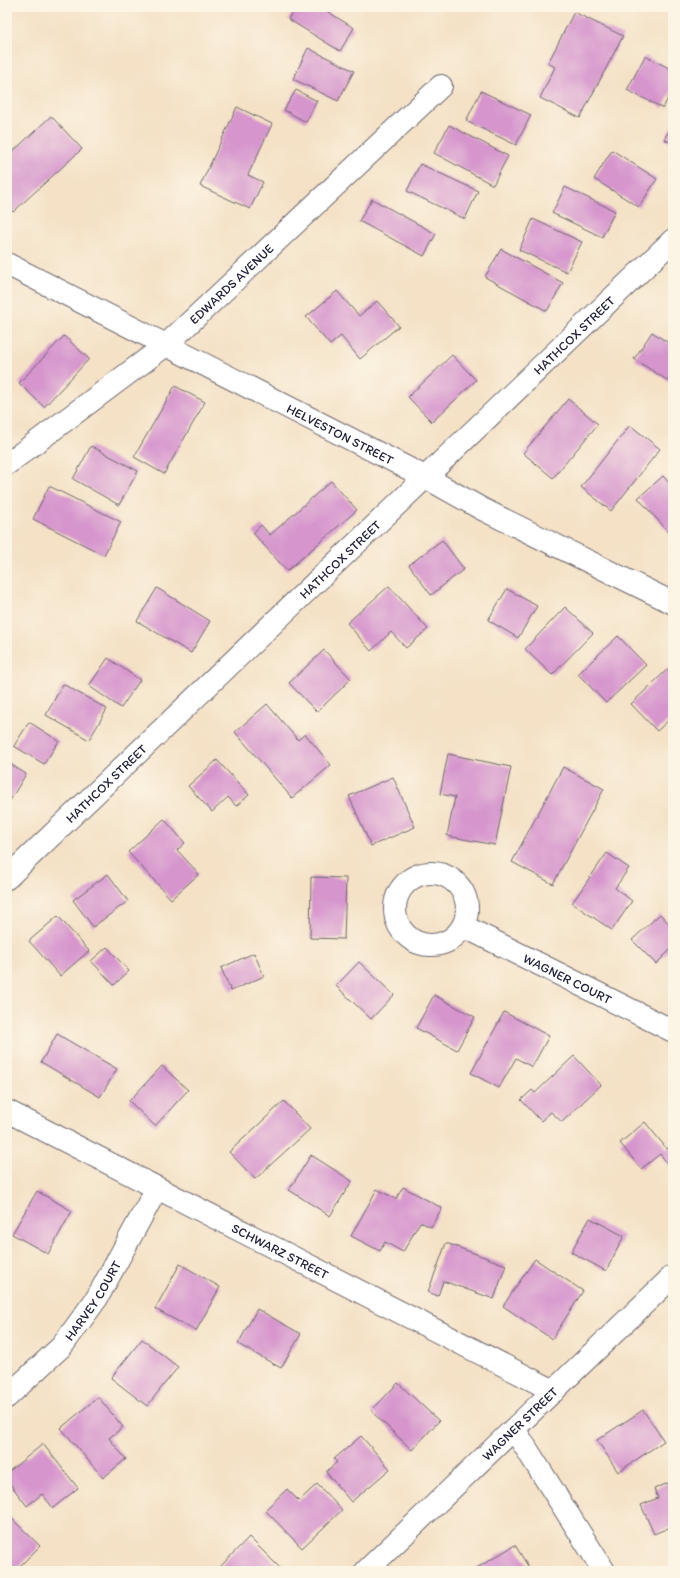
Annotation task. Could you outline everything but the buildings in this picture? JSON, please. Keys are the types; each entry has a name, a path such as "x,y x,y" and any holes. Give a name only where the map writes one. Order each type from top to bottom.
{"street":[{"name":"EDWARDS AVENUE","path":"7,464 166,345 441,86"},
{"name":"HATHCOX STREET","path":"7,878 673,240"},
{"name":"HELVESTON STREET","path":"7,264 425,477 482,509 673,603"},
{"name":"WAGNER COURT","path":"463,926 673,1031"},
{"name":"SCHWARZ STREET","path":"7,1110 554,1391"},
{"name":"HARVEY COURT","path":"7,1397 62,1346 97,1298 157,1188"},
{"name":"WAGNER STREET","path":"366,1571 673,1276"},
{"path":"514,1429 604,1571"}]}
